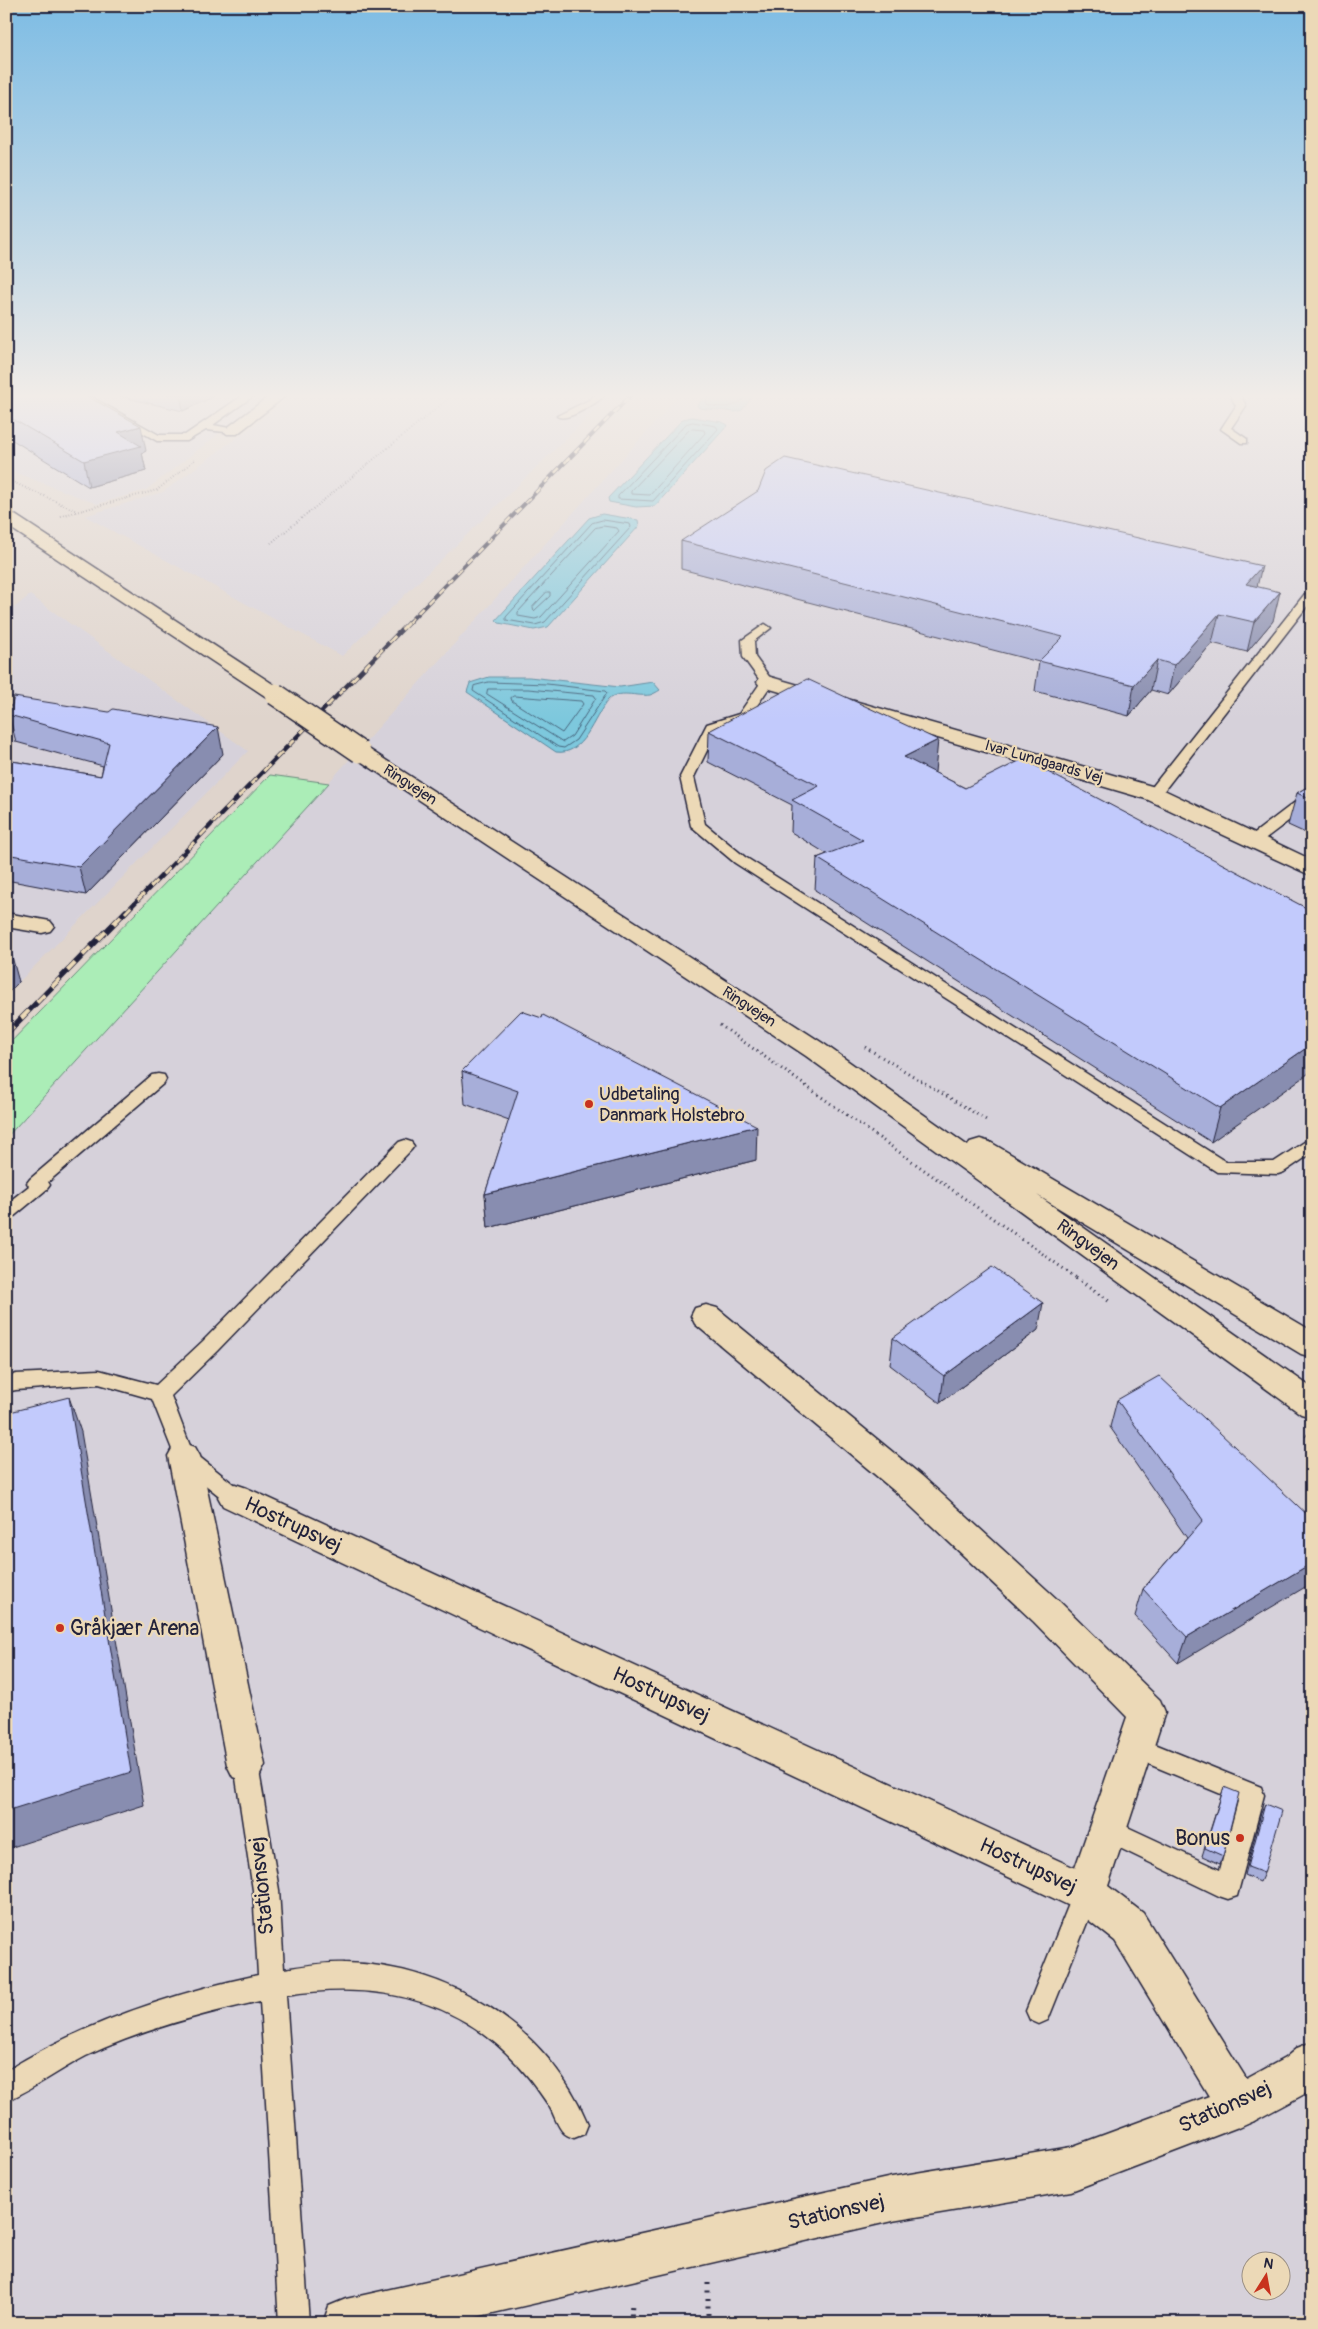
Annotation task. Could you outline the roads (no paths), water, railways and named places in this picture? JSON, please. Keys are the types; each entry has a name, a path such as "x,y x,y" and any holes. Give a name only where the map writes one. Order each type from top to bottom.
{"street":[{"name":"Ringvejen","path":"6,517 815,1050 1312,1405"},
{"name":"Ivar Lundgaards Vej","path":"766,682 1154,794 1312,869"},
{"path":"6,920 42,926"},
{"name":"Ringvejen","path":"815,1050 1312,1346"},
{"name":"Hostrupsvej","path":"706,1316 910,1485 1046,1611 1147,1712 1086,1893"},
{"name":"Stationsvej","path":"184,1456 246,1765"},
{"name":"Hostrupsvej","path":"235,1497 1086,1893 1129,1928 1239,2106"},
{"name":"Stationsvej","path":"346,2323 892,2199 1071,2169 1239,2106 1300,2073 1312,2063"}],"lane":[{"path":"1154,794 1308,597"},
{"path":"765,628 748,640 749,657 766,682 743,717 712,727 687,777 698,826 740,860 1223,1168 1278,1168 1312,1144"},
{"path":"6,700 43,711"},
{"path":"1253,841 1312,796"},
{"path":"6,1214 158,1080"},
{"path":"160,1394 210,1346 405,1146"},
{"path":"6,1385 16,1382 99,1377 160,1394"},
{"path":"160,1394 184,1456 235,1497"},
{"path":"1108,1830 1228,1887 1252,1795 1135,1747"},
{"name":"Stationsvej","path":"246,1765 266,1890 294,2323"},
{"path":"1039,2011 1086,1893"},
{"path":"6,2087 84,2042 156,2014 272,1983 338,1976 391,1980 434,1990 474,2012 513,2039 536,2063 563,2100 574,2124"}],"water":[{"path":"613,503 658,503 655,506 636,507"},
{"path":"602,514 638,520 639,526 548,627 534,630 499,623 496,620 589,518"},
{"path":"489,677 529,677 620,687 653,682 660,690 650,695 622,694 612,697 608,700 581,742 566,752 556,752 467,692 470,683"}],"railway":[{"path":"408,623 526,503"},
{"path":"125,913 409,622"},
{"path":"6,1034 126,911"}],"place":[{"name":"Udbetaling Danmark Holstebro","path":"589,1104"},
{"name":"Gråkjær Arena","path":"60,1628"},
{"name":"Bonus","path":"1240,1838"}]}
